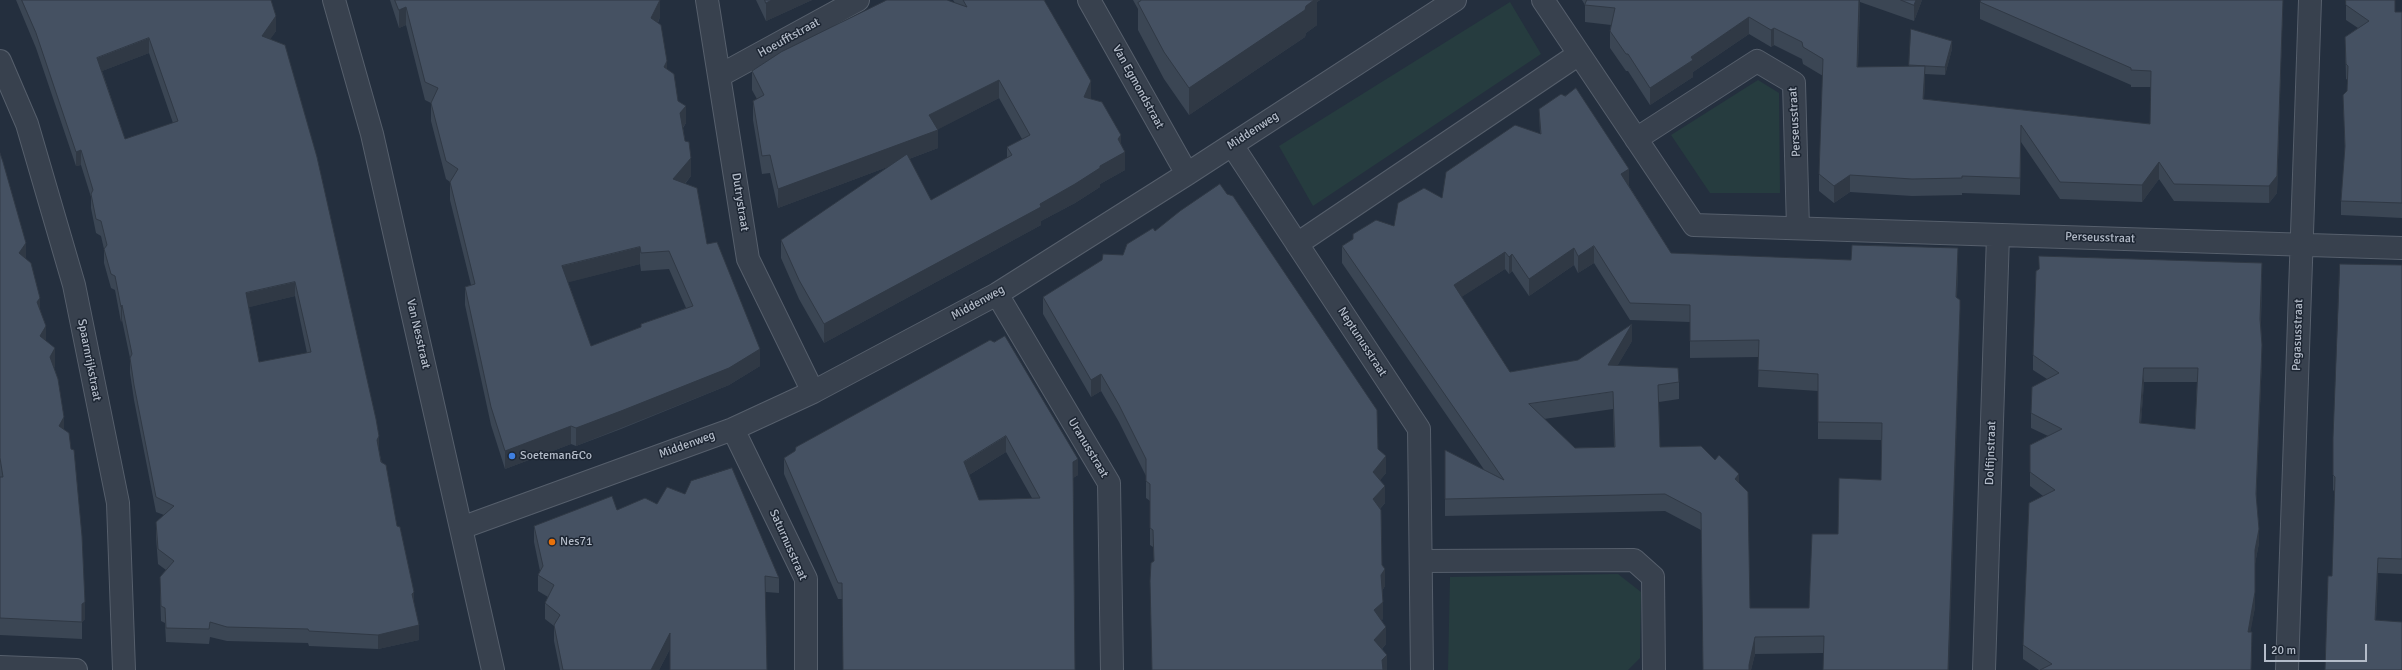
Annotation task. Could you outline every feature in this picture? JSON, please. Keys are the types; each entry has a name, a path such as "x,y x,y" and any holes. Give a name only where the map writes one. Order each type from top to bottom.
{"street":[{"name":"Van Nesstraat","path":"334,0 372,134 493,670"},
{"name":"Dutrystraat","path":"707,0 748,258 813,392"},
{"name":"Hoeufftstraat","path":"719,76 858,0"},
{"name":"Van Egmondstraat","path":"1089,0 1187,174"},
{"name":"Middenweg","path":"461,528 733,428 813,392 996,294 1187,174 1455,0"},
{"name":"Perseusstraat","path":"1543,0 1694,225 2402,248"},
{"name":"Pegasusstraat","path":"2287,670 2310,0"},
{"path":"1297,244 1579,54"},
{"name":"Spaarnrijkstraat","path":"0,61 27,124 74,285 118,503 124,670"},
{"name":"Perseusstraat","path":"1636,139 1757,61 1794,82 1798,228"},
{"name":"Neptunusstraat","path":"1232,145 1419,429 1422,670"},
{"name":"Dolfijnstraat","path":"1984,670 1998,235"},
{"name":"Uranusstraat","path":"996,294 1109,483 1112,670"},
{"name":"Saturnusstraat","path":"733,428 806,579 806,670"},
{"path":"1421,561 1634,560 1653,577 1654,670"},
{"path":"0,668 76,670"}],"green space":[{"path":"1510,2 1541,54 1313,206 1279,146"},
{"path":"1758,80 1779,93 1780,193 1710,193 1671,135"},
{"path":"1618,574 1641,592 1640,658 1628,670 1448,670 1450,577"}],"building":[{"path":"22,0 271,0 276,16 262,36 285,45 317,157 376,419 379,436 377,440 381,462 386,465 397,526 400,527 414,592 412,594 419,625 378,635 309,631 308,629 227,627 210,622 209,629 166,628 165,608 161,606 160,577 174,561 158,549 156,522 174,506 156,497 134,385 130,358 132,354 122,305 121,307 115,276 111,274 104,249 107,245 101,221 96,219 91,194 93,190 81,150 76,152 36,33","holes":["149,38 178,121 125,139 97,58","295,282 311,352 259,362 246,293"]},
{"path":"395,0 660,0 651,18 661,25 667,61 664,67 674,74 678,101 686,106 680,113 685,141 689,142 691,158 673,179 697,188 707,244 717,242 760,349 729,368 576,428 571,426 505,451 491,407 465,287 475,284 450,182 458,169 446,161 431,103 438,88 425,82 406,7 399,10","holes":["640,247 641,253 669,251 693,306 641,324 641,327 591,346 562,266"]},
{"path":"765,0 772,0 766,3"},
{"path":"887,0 947,0 967,7 963,0 1044,0 1091,81 1084,97 1102,102 1121,135 1118,139 1125,152 1100,166 1100,168 1075,184 1040,204 1041,207 824,324 799,280 781,240 907,154 931,200 1012,155 1007,147 1030,135 999,80 929,115 938,130 778,189 770,155 762,156 753,101 764,95 752,71 781,52"},
{"path":"1142,0 1314,0 1306,6 1305,10 1189,88 1164,52 1138,3"},
{"path":"1587,0 1859,0 1857,67 1925,66 1923,99 2150,124 2151,71 2131,70 2131,68 1980,2 1981,0 2283,0 2277,176 2269,186 2174,184 2159,162 2142,185 2060,182 2021,125 2020,178 1962,176 1962,178 1912,179 1850,175 1834,186 1819,174 1823,59 1803,47 1802,42 1774,28 1771,30 1749,17 1691,57 1693,60 1650,88 1628,54 1626,54 1610,31 1615,8 1585,5"},
{"path":"1901,0 1916,0 1914,5"},
{"path":"2346,0 2395,0 2395,12 2402,12 2402,203 2341,201 2345,146 2343,95 2347,91 2348,66 2346,64 2345,37 2369,21 2346,5"},
{"path":"1911,29 1952,41 1945,67 1909,65"},
{"path":"1576,88 1629,169 1621,174 1671,253 1851,260 1852,245 1958,248 1956,297 1960,300 1960,309 1948,670 1823,670 1824,636 1755,637 1749,670 1703,670 1701,513 1665,494 1445,499 1445,450 1504,480 1342,246 1353,239 1353,234 1376,220 1394,226 1398,203 1424,188 1442,198 1446,172 1515,125 1541,134 1539,109 1561,94 1565,96","holes":["1594,246 1630,303 1690,305 1690,341 1759,340 1758,370 1818,374 1818,422 1882,423 1881,480 1839,478 1838,534 1812,534 1809,608 1750,608 1748,492 1735,479 1739,474 1719,455 1715,460 1701,446 1660,447 1658,385 1679,382 1678,368 1608,365 1632,324 1578,360 1510,372 1454,285 1505,252 1509,257 1512,254 1529,279 1574,248 1578,256","1613,392 1615,447 1575,448 1529,404"]},
{"path":"0,153 26,243 19,253 31,263 40,298 37,302 46,326 40,336 55,348 50,357 58,379 64,417 59,426 69,433 71,449 74,450 82,536 85,602 82,604 82,622 0,618 0,477 3,477 0,458"},
{"path":"1220,184 1227,194 1233,196 1377,410 1378,449 1386,456 1373,472 1385,486 1373,499 1381,510 1382,565 1385,569 1381,575 1383,602 1374,610 1386,627 1374,640 1387,655 1382,660 1383,670 1152,670 1150,581 1151,563 1154,561 1153,530 1150,528 1150,484 1146,481 1146,459 1119,405 1101,374 1091,380 1043,297 1102,260 1103,254 1123,255 1127,244 1153,228 1155,231 1180,211"},
{"path":"2039,256 2262,263 2260,319 2262,345 2256,494 2259,529 2255,550 2255,592 2248,632 2252,632 2251,670 2040,670 2052,664 2023,645 2029,503 2055,490 2030,472 2030,445 2062,429 2031,413 2032,387 2059,373 2033,355 2036,271 2039,269","holes":["2144,368 2198,368 2195,429 2140,423"]},
{"path":"2340,264 2402,265 2402,559 2378,558 2375,620 2402,622 2402,670 2325,670 2328,576 2332,576 2335,477 2333,475 2333,438"},
{"path":"1005,336 1078,459 1073,462 1075,670 843,670 842,583 838,583 784,458 795,451 796,447 990,340 994,342","holes":["1006,436 1040,498 979,500 964,462"]},
{"path":"732,468 779,578 765,576 767,670 670,670 670,633 651,670 563,670 554,625 560,615 545,603 554,585 538,575 543,566 534,526 612,496 617,510 645,498 657,504 667,487 685,494 691,481"}],"place":[{"name":"Soeteman&Co","path":"512,456"},
{"name":"Nes71","path":"552,542"}]}
